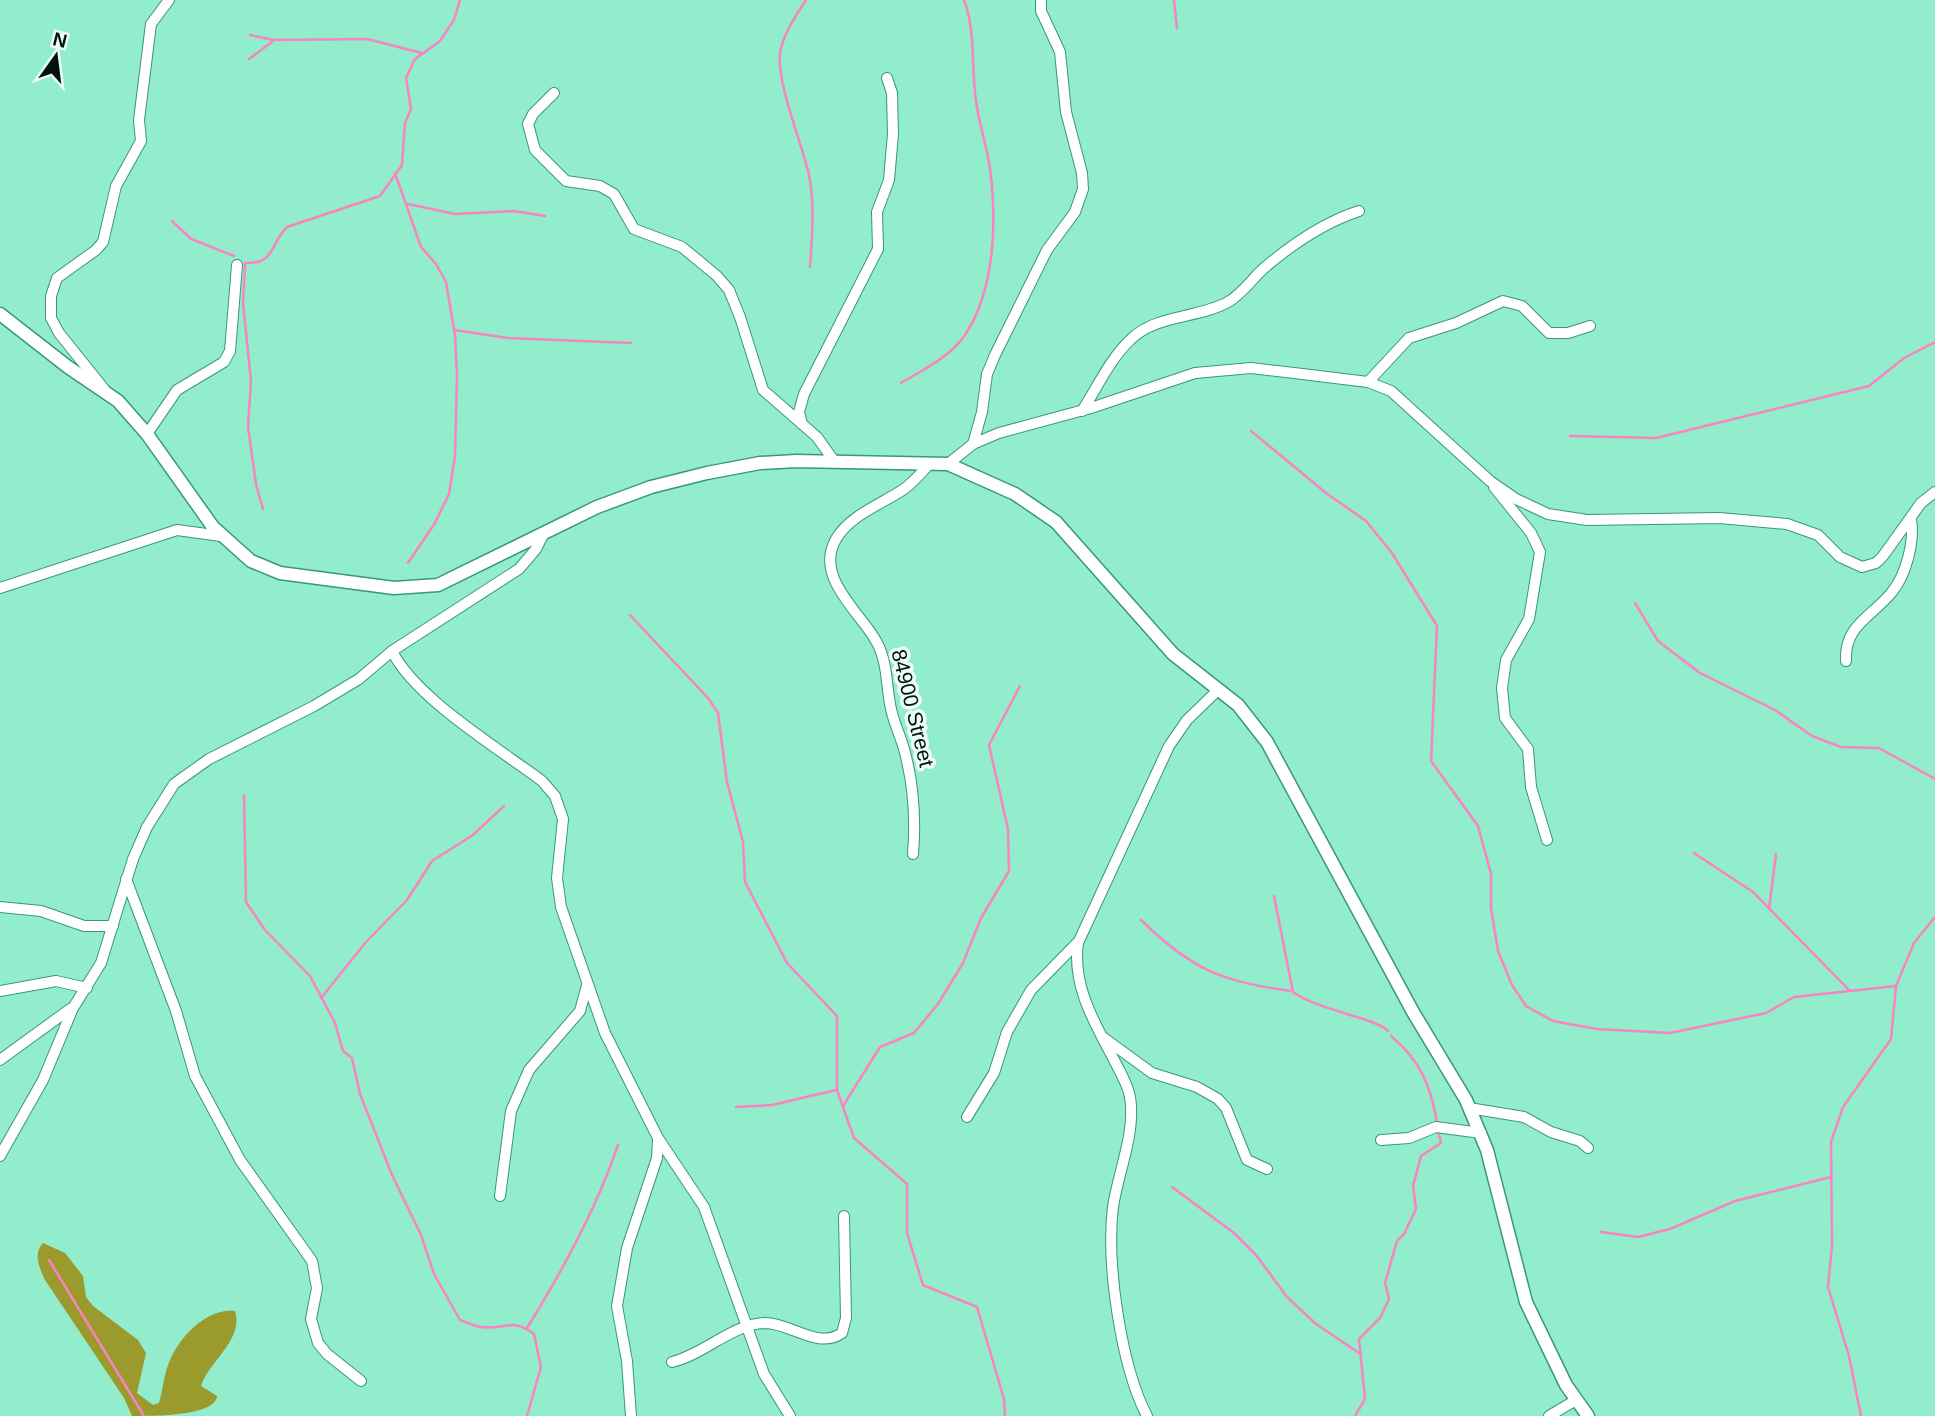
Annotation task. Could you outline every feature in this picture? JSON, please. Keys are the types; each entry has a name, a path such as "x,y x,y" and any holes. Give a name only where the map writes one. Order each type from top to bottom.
{"street":[{"path":"169,0 151,24 139,120 141,141 116,186 103,242 54,282 51,318 59,333 104,389 147,434 221,536 251,561 280,573 415,588 451,581 597,507 651,487 760,463 834,461 948,464 1044,511 1173,654 1238,705 1267,742 1413,1012 1442,1057 1481,1133 1526,1302 1543,1342 1588,1416"},
{"path":"973,444 982,412 987,374 995,355 1047,250 1075,212 1083,189 1082,173 1066,112 1060,52 1041,11 1041,0"},
{"path":"802,424 799,412 804,394 878,249 877,212 889,180 893,134 892,93 887,78"},
{"path":"554,93 533,114 528,124 535,150 566,181 600,186 614,194 634,229 682,247 717,275 729,290 740,317 763,390 826,447 834,461"},
{"path":"1082,411 1121,350 1142,331 1163,321 1191,316 1230,301 1292,247 1331,223 1359,211"},
{"path":"147,434 177,390 224,362 230,351 237,265"},
{"path":"1368,382 1409,338 1456,323 1503,300 1522,306 1549,333 1568,332 1590,326"},
{"path":"0,314 68,367 104,389"},
{"path":"948,464 973,444 999,433 1082,411 1195,373 1251,368 1368,382 1404,400 1452,450 1490,481 1535,509 1568,519 1719,518 1787,524 1818,535 1840,557 1862,567 1875,563 1883,556 1921,503 1935,492"},
{"name":"84900 Street","path":"913,854 915,801 908,766 891,712 882,654 877,642 844,598 831,569 831,554 835,540 846,526 906,488 930,463"},
{"path":"1490,481 1507,506 1531,533 1540,552 1529,619 1506,660 1502,688 1505,718 1528,749 1531,788 1548,840"},
{"path":"1846,661 1846,643 1856,625 1890,594 1900,578 1910,545 1912,519"},
{"path":"0,588 177,530 221,536"},
{"path":"0,1156 43,1080 73,1008 101,963 126,879 147,827 174,784 209,759 339,691 392,651 519,569 536,549 544,533"},
{"path":"392,651 407,676 427,694 542,781 555,796 563,819 557,870 559,898 605,1033 658,1138 704,1207 764,1374 790,1416"},
{"path":"967,1118 994,1073 1007,1032 1031,990 1078,943 1169,746 1187,720 1217,691"},
{"path":"126,879 176,1011 195,1076 240,1160 312,1261 317,1288 311,1319 318,1343 327,1354 361,1381"},
{"path":"0,907 41,911 85,926 113,926"},
{"path":"1078,943 1081,988 1129,1094 1132,1113 1113,1209 1113,1258 1126,1360 1132,1384 1147,1416"},
{"path":"0,991 56,981 87,988"},
{"path":"500,1196 511,1111 529,1070 580,1011 586,995 587,981"},
{"path":"0,1060 73,1008"},
{"path":"1101,1035 1152,1073 1197,1087 1218,1099 1226,1108 1247,1160 1267,1169"},
{"path":"1469,1108 1524,1117 1550,1132 1580,1141 1588,1148"},
{"path":"1381,1140 1409,1138 1436,1127 1481,1133"},
{"path":"631,1416 628,1361 617,1306 627,1248 657,1158 658,1138"},
{"path":"672,1362 691,1357 748,1324 772,1324 819,1338 836,1337 842,1333 846,1318 844,1216"},
{"path":"1549,1416 1576,1400"}],"shaded area":[{"path":"43,1243 65,1253 83,1276 86,1297 93,1306 138,1340 146,1353 137,1393 153,1405 159,1403 170,1360 188,1333 205,1318 225,1311 235,1311 235,1331 201,1386 217,1396 214,1403 206,1408 182,1414 132,1416 124,1398 45,1280 38,1256"}],"waterway":[{"path":"263,509 256,484 248,427 251,381 243,303 245,263 267,257 287,227 380,196 402,165 405,123 411,109 406,78 415,59 440,41 454,20 460,0"},
{"path":"806,0 784,40 780,67 811,186 810,267"},
{"path":"901,383 936,362 959,343 975,317 988,277 993,233 992,190 989,160 976,101 972,37 964,0"},
{"path":"1174,0 1177,28"},
{"path":"250,35 273,40 367,39 422,53"},
{"path":"249,59 272,42"},
{"path":"395,173 421,247 436,264 446,282 455,335 457,375 455,456 449,494 435,523 408,563"},
{"path":"408,204 455,214 514,211 545,216"},
{"path":"172,221 191,239 234,256"},
{"path":"454,330 508,338 631,343"},
{"path":"1570,436 1656,438 1869,386 1904,358 1935,342"},
{"path":"1251,431 1326,493 1366,521 1392,553 1437,626 1431,761 1478,826 1491,874 1491,908 1498,951 1512,985 1526,1006 1553,1021 1597,1029 1670,1033 1766,1013 1794,997 1896,986"},
{"path":"1635,603 1658,641 1700,673 1775,710 1812,736 1841,747 1879,748 1935,779"},
{"path":"630,615 708,698 718,713 727,782 743,842 745,882 787,963 837,1016 837,1090 854,1138 907,1184 907,1233 923,1285 977,1307 1004,1399 1005,1416"},
{"path":"843,1106 880,1047 914,1033 938,1004 963,963 981,918 1009,871 1008,829 989,745 1020,686"},
{"path":"244,795 246,902 265,930 310,976 335,1023 343,1051 352,1058 360,1094 392,1175 421,1235 434,1274 460,1320 481,1327 520,1326 534,1334 541,1367 527,1416"},
{"path":"321,998 366,942 407,900 432,861 473,835 504,806"},
{"path":"1694,853 1753,892 1850,991"},
{"path":"1769,909 1776,854"},
{"path":"1274,896 1293,992 1316,1004 1372,1022 1388,1031"},
{"path":"1861,1416 1849,1356 1828,1287 1832,1246 1831,1142 1843,1107 1891,1039 1896,986 1914,943 1935,917"},
{"path":"1141,920 1177,951 1210,971 1245,983 1290,991"},
{"path":"1391,1036 1410,1055 1423,1075 1437,1123"},
{"path":"736,1107 772,1105 836,1090"},
{"path":"1355,1416 1365,1399 1359,1339 1380,1318 1389,1299 1385,1283 1397,1241 1404,1234 1416,1209 1413,1186 1421,1156 1441,1143 1438,1130"},
{"path":"527,1328 578,1239 600,1193 618,1145"},
{"path":"1601,1232 1638,1237 1670,1229 1735,1201 1831,1177"},
{"path":"1172,1187 1234,1233 1256,1255 1287,1297 1316,1324 1359,1353"},
{"path":"49,1260 144,1416"}]}
